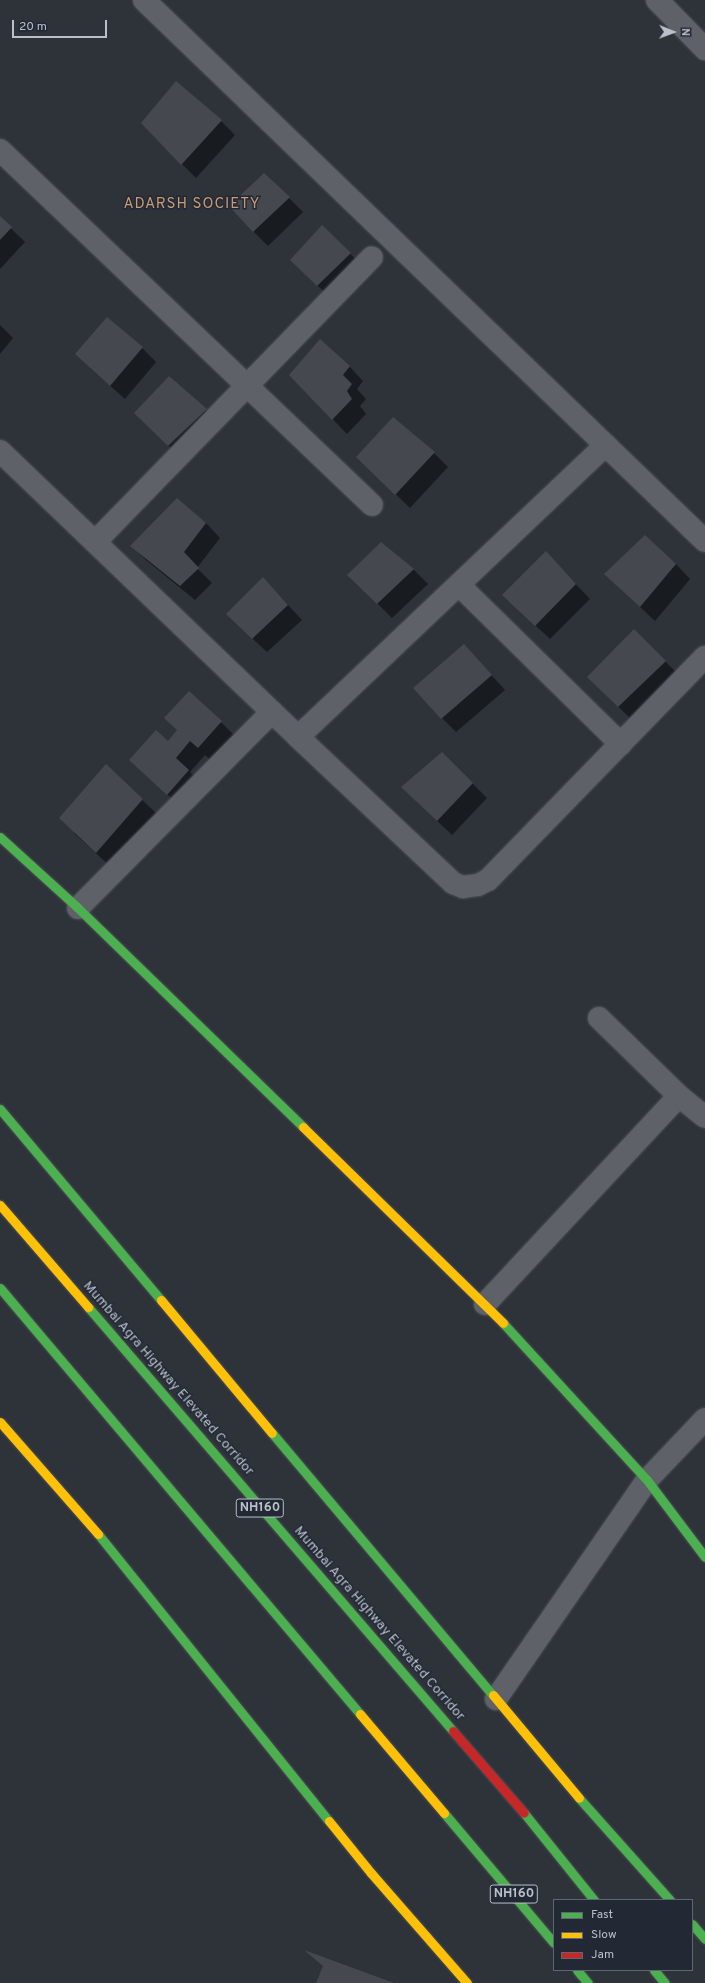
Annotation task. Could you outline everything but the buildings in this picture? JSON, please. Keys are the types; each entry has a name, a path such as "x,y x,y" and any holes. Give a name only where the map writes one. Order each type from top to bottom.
{"main road":[{"path":"0,837 78,908 485,1304 647,1480 705,1557"},
{"path":"0,1109 595,1817 669,1899"},
{"name":"Mumbai Agra Highway Elevated Corridor","path":"0,1205 521,1810 593,1899"},
{"name":"NH160","path":"0,1288 553,1942"},
{"path":"0,1422 108,1546 370,1873 467,1983"},
{"path":"693,1925 705,1939"},
{"path":"578,1971 588,1983"},
{"path":"655,1971 665,1983"}],"street":[{"path":"144,0 705,541"},
{"path":"657,0 701,37"},
{"path":"0,150 372,505"},
{"path":"95,542 372,258"},
{"path":"298,737 606,445"},
{"path":"0,451 298,737 453,883 463,887 478,885 488,880 705,657"},
{"path":"459,585 621,744"},
{"path":"78,908 272,712"},
{"path":"599,1018 679,1096 705,1117"},
{"path":"485,1304 679,1096"},
{"path":"496,1699 647,1480 705,1419"}],"traffic: fast":[{"path":"0,837 78,908 303,1127"},
{"path":"0,1109 161,1300"},
{"path":"0,1288 360,1714"},
{"path":"88,1307 453,1731"},
{"path":"503,1323 647,1480 705,1557"},
{"path":"272,1433 493,1695"},
{"path":"98,1534 329,1821"},
{"path":"579,1798 669,1899"},
{"path":"444,1813 553,1942"},
{"path":"524,1813 593,1899"},
{"path":"693,1925 705,1939"},
{"path":"578,1971 588,1983"},
{"path":"655,1971 665,1983"}],"traffic: slow":[{"path":"303,1127 503,1323"},
{"path":"0,1205 88,1307"},
{"path":"161,1300 272,1433"},
{"path":"0,1422 98,1534"},
{"path":"493,1695 579,1798"},
{"path":"360,1714 444,1813"},
{"path":"329,1821 371,1873 467,1983"}],"traffic: jam":[{"path":"453,1731 524,1813"}],"district":[{"name":"ADARSH SOCIETY","path":"192,205"}]}
